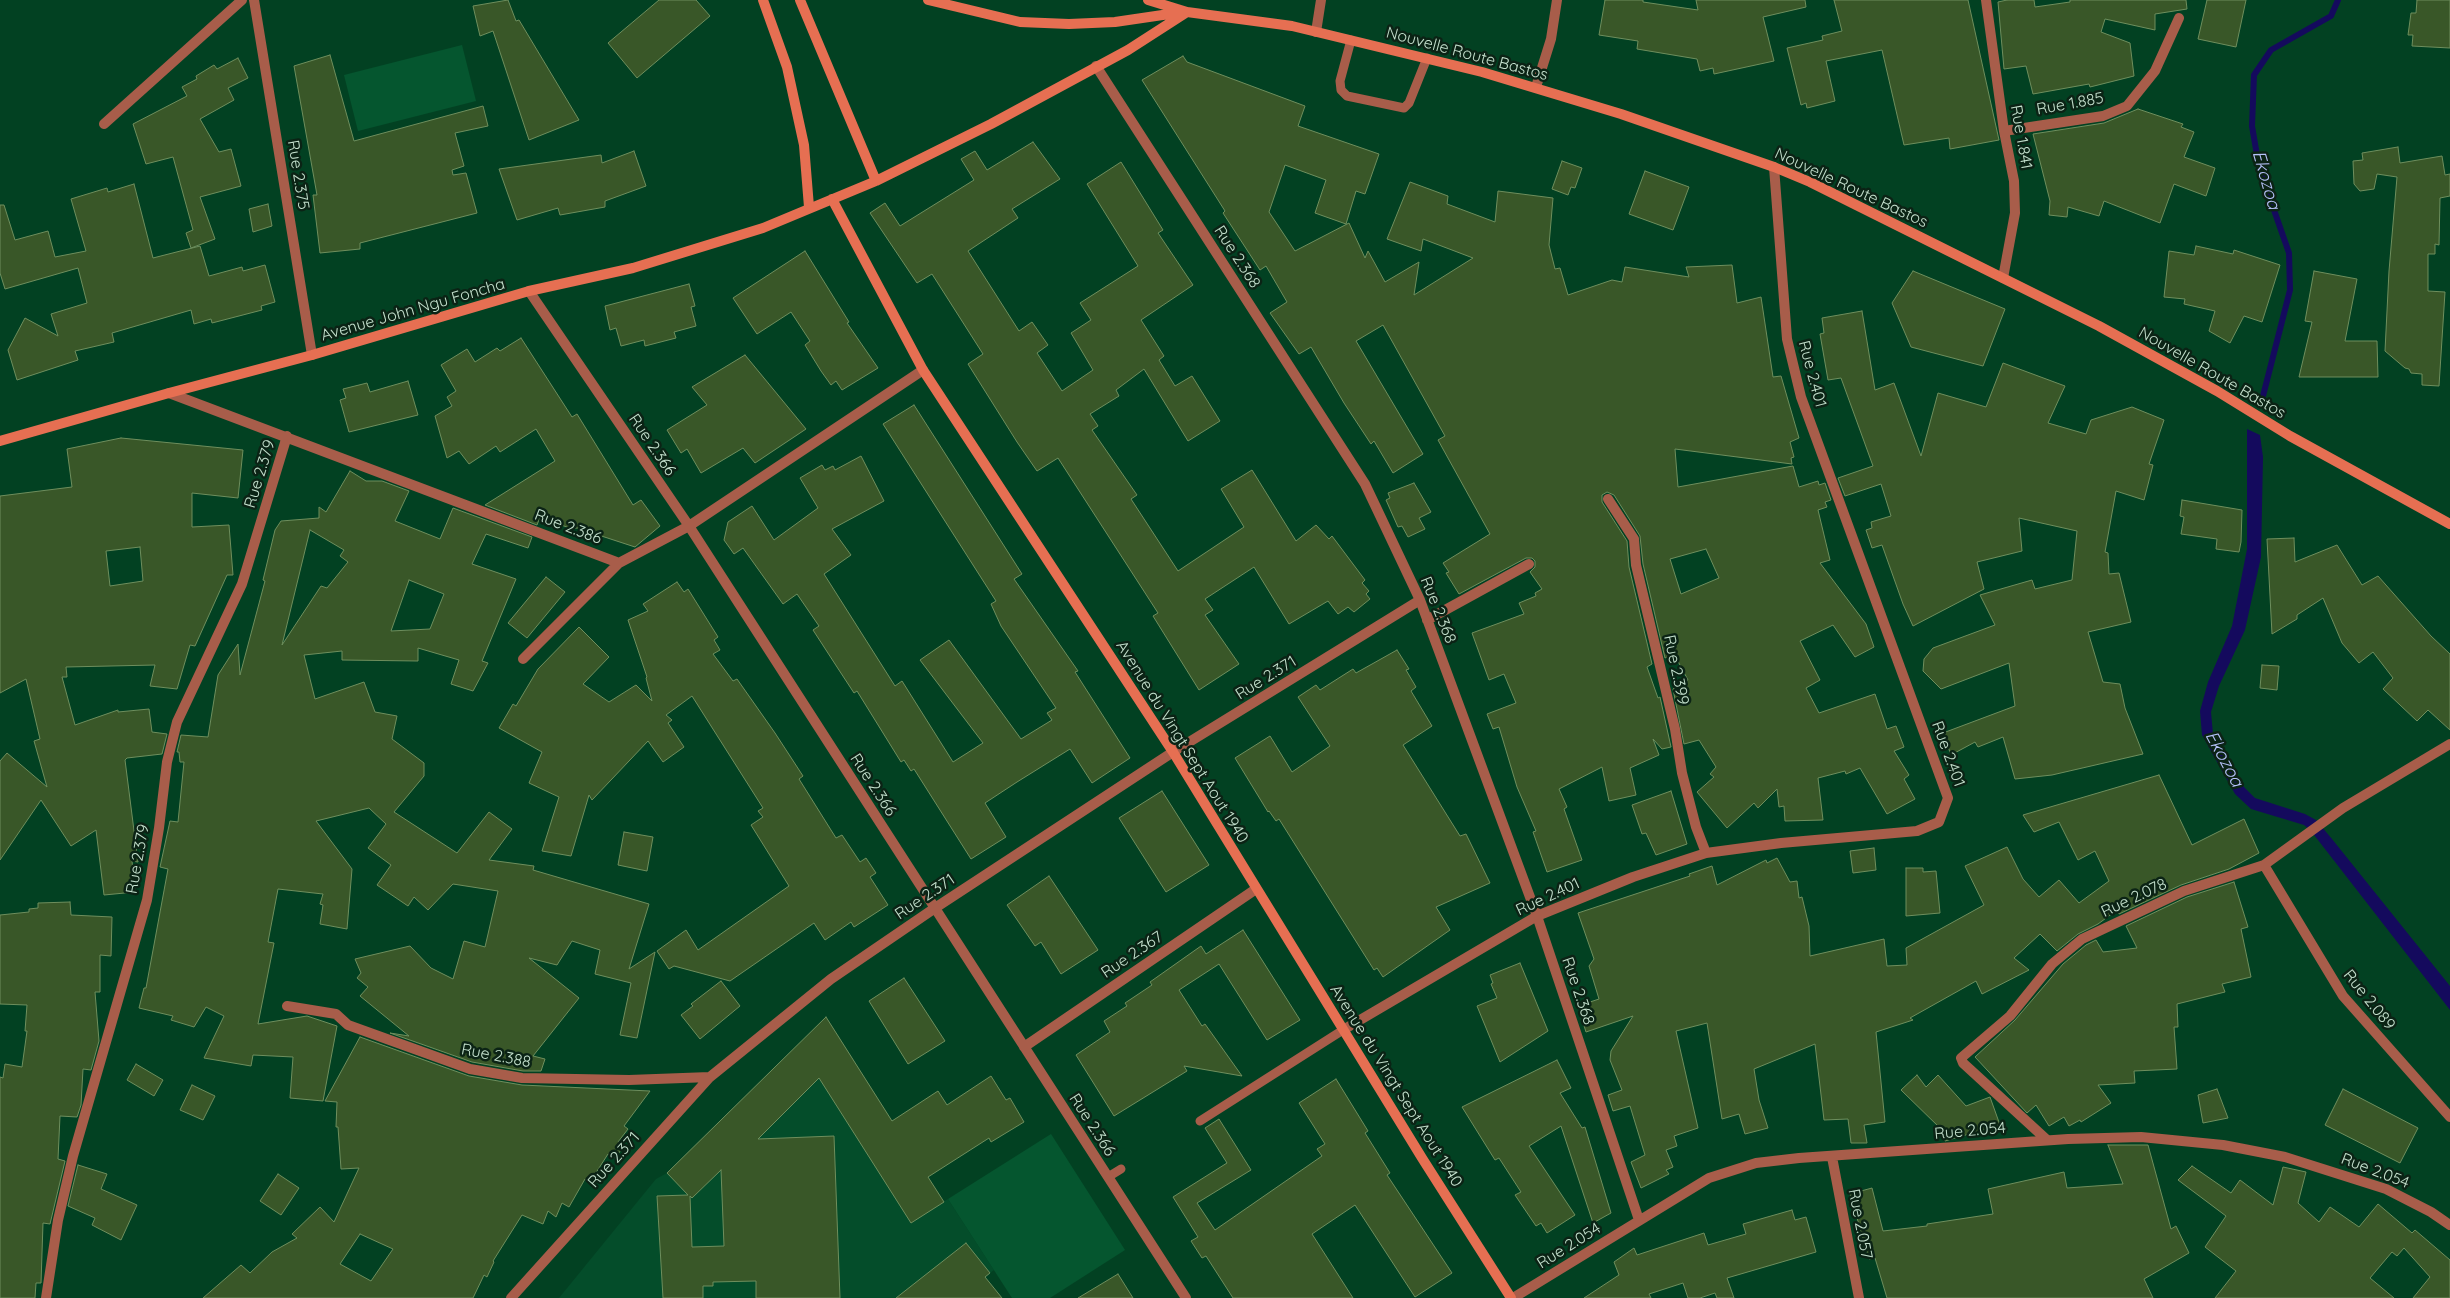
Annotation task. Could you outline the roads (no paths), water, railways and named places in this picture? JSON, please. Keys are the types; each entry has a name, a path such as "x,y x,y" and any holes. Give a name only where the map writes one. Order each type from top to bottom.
{"main road":[{"path":"763,0 787,67 804,145 809,207"},
{"path":"800,0 876,181"},
{"path":"928,0 1020,22 1069,24 1115,22 1187,12"},
{"path":"1148,0 1187,12"},
{"name":"Avenue John Ngu Foncha","path":"0,441 312,355 529,291 633,268 763,228 809,207 876,181 991,124 1154,35 1187,12"},
{"name":"Nouvelle Route Bastos","path":"1187,12 1316,32 1427,58 1536,87 1680,133 1774,167 1810,182 2099,326 2217,391 2290,436 2450,524"},
{"name":"Avenue du Vingt Sept Aout 1940","path":"832,199 923,370 1173,752 1256,889 1512,1298"}],"street":[{"path":"104,124 242,0"},
{"name":"Rue 2.375","path":"254,0 312,355"},
{"path":"1316,32 1321,0"},
{"path":"1536,87 1551,39 1557,0"},
{"name":"Rue 1.841","path":"1986,0 2004,131 2014,181 2015,213 2003,278"},
{"name":"Rue 1.885","path":"2004,131 2103,116 2127,106 2156,71 2179,18"},
{"name":"Rue 2.368","path":"1096,66 1365,484 1420,600 1537,916 1639,1220"},
{"name":"Rue 2.401","path":"1344,1030 1537,916 1633,876 1706,853 1781,843 1917,831 1939,822 1948,798 1801,397 1787,339 1774,167"},
{"name":"Rue 2.366","path":"529,291 689,526 1186,1298"},
{"path":"524,659 619,563 689,526 923,370"},
{"name":"Rue 2.386","path":"169,393 619,563"},
{"name":"Rue 2.379","path":"46,1298 58,1220 73,1156 147,900 159,828 167,762 177,722 242,584 287,436"},
{"name":"Rue 2.399","path":"1608,499 1634,539 1636,565 1675,729 1682,773 1696,827 1706,853"},
{"path":"1427,620 1529,564"},
{"name":"Rue 2.371","path":"511,1298 710,1077 831,979 935,908 1173,752 1420,600"},
{"name":"Rue 2.078","path":"2047,1140 1963,1064 1961,1058 2010,1016 2052,964 2082,939 2184,891 2264,865 2343,808 2450,744"},
{"name":"Rue 2.089","path":"2264,865 2343,996 2450,1117"},
{"name":"Rue 2.367","path":"1024,1047 1256,889"},
{"name":"Rue 2.388","path":"287,1006 336,1014 348,1025 470,1069 522,1078 629,1080 710,1077"},
{"name":"Rue 2.054","path":"1512,1298 1709,1178 1756,1163 2047,1140 2141,1137 2224,1146 2284,1157 2386,1189 2431,1212 2450,1225"},
{"name":"Rue 2.057","path":"1832,1157 1859,1298"}],"lane":[{"path":"1351,40 1340,81 1341,90 1347,96 1404,108 1409,103 1427,58"},
{"path":"1200,1121 1344,1030"},
{"path":"1108,1177 1121,1169"}],"water":[{"path":"2247,429 2260,435 2263,457 2261,557 2245,630 2219,686 2211,712 2213,734 2244,787 2255,798 2305,814 2316,820 2450,986 2450,1010 2311,831 2304,825 2251,809 2235,794 2202,735 2200,711 2208,682 2232,626 2247,549"}],"waterway":[{"name":"Ekozoa","path":"2263,396 2290,290 2289,253 2259,167 2252,126 2254,75 2271,50 2331,16 2338,0"}]}
